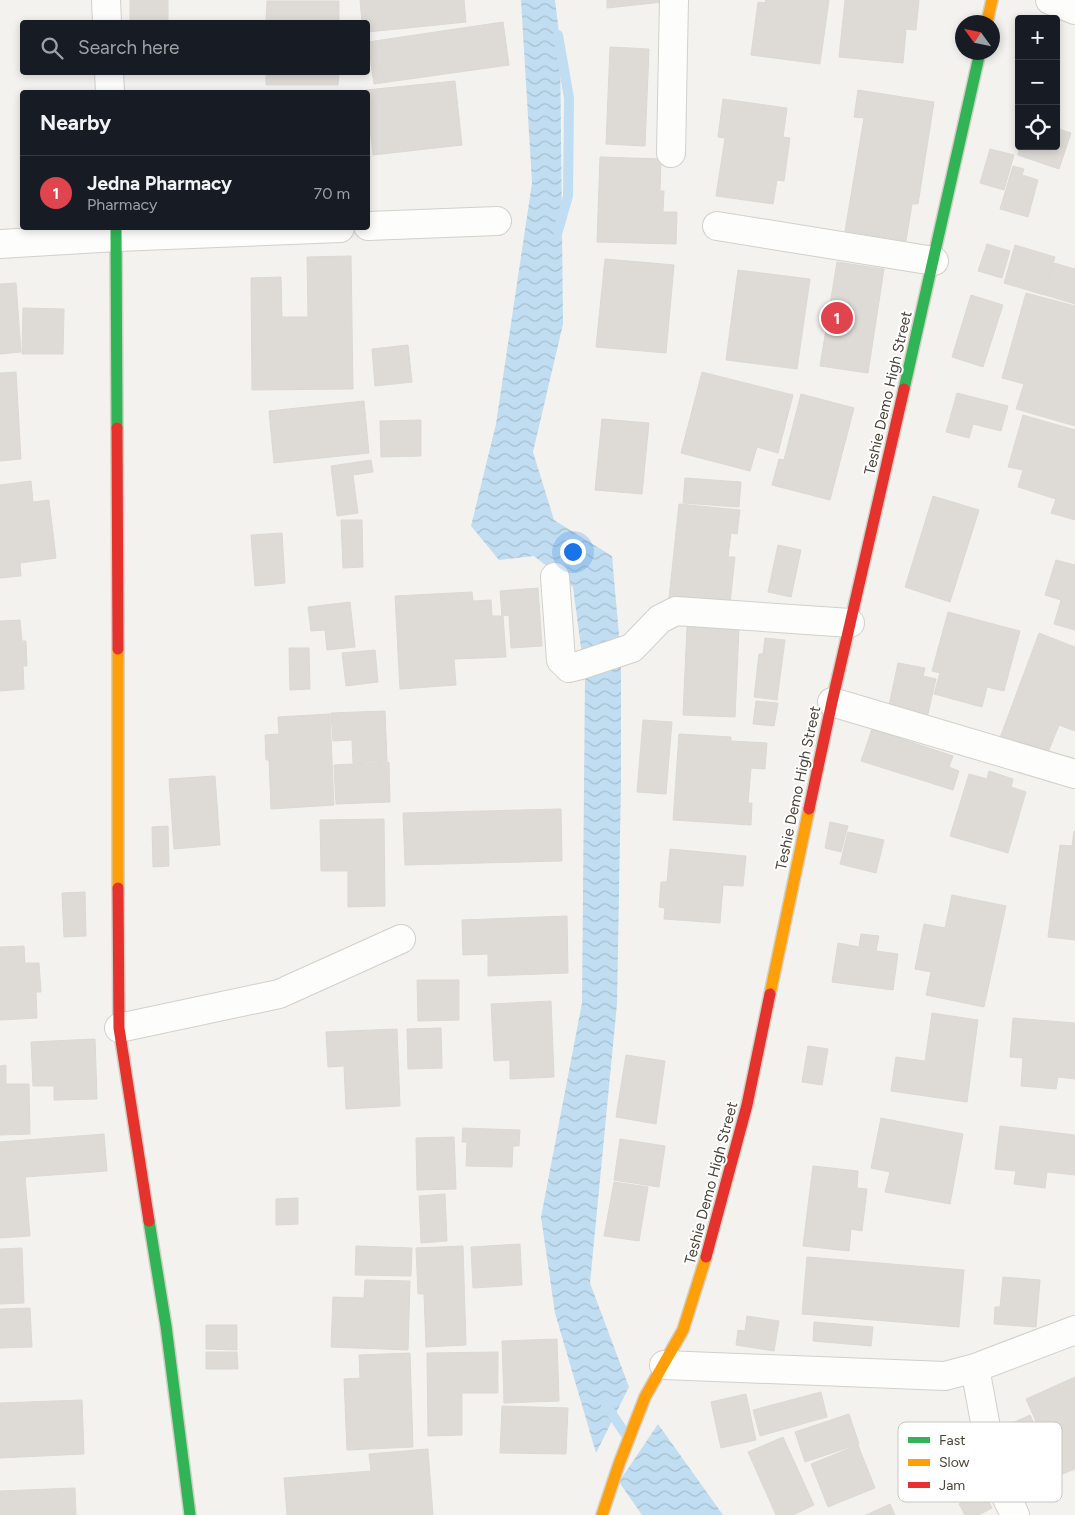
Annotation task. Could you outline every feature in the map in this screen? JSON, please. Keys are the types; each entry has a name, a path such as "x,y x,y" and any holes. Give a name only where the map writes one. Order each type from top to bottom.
{"street":[{"path":"106,0 107,20"},
{"path":"671,153 674,0"},
{"path":"989,15 992,0"},
{"path":"1050,0 1075,10"},
{"name":"Teshie Demo High Street","path":"602,1515 645,1396 683,1330 700,1281 748,1105 832,702 934,261 978,60"},
{"path":"109,75 110,90"},
{"path":"370,226 497,220"},
{"path":"717,226 934,261"},
{"path":"0,244 116,232 228,230"},
{"path":"116,232 119,1028 166,1326 190,1515"},
{"path":"555,577 560,660 569,668 632,648 660,619 676,612 850,623"},
{"path":"832,702 1075,774"},
{"path":"119,1028 279,994 401,939"},
{"path":"664,1365 945,1376 975,1368 1075,1330"},
{"path":"975,1368 985,1422"},
{"path":"1009,1502 1015,1515"}],"water":[{"path":"521,0 555,0 560,41 563,324 533,452 554,520 612,556 621,658 617,1004 590,1283 629,1387 596,1453 555,1313 541,1217 582,1003 585,678 573,587 534,556 499,560 471,526 496,424 532,183"},
{"path":"658,1424 723,1515 642,1515 619,1482"}],"building":[{"path":"130,0 168,0 168,20 130,20"},
{"path":"360,0 464,0 466,22 370,32 370,20 362,20"},
{"path":"607,0 663,0 663,2 607,8"},
{"path":"766,0 829,0 820,64 751,55 758,2 765,3"},
{"path":"845,0 919,0 916,30 906,29 903,63 839,57"},
{"path":"267,1 339,1 339,20 266,20"},
{"path":"503,22 509,65 374,84 370,42"},
{"path":"610,47 649,49 645,146 606,144"},
{"path":"266,75 339,75 338,85 266,85"},
{"path":"455,81 462,145 373,155 370,127 370,90 366,90"},
{"path":"858,90 934,102 918,204 912,204 906,241 845,231 864,118 854,117"},
{"path":"723,99 787,108 783,137 790,138 784,181 777,180 773,204 716,196 725,138 718,137"},
{"path":"1060,129 1071,133 1059,169 1018,155 1019,150 1060,150"},
{"path":"990,149 1014,155 1004,190 980,183"},
{"path":"600,157 661,159 660,191 664,191 663,212 677,212 676,244 597,242"},
{"path":"1013,166 1024,169 1022,175 1038,180 1028,217 1000,209"},
{"path":"987,244 1010,251 1002,278 978,271"},
{"path":"1015,245 1055,257 1044,295 1004,283"},
{"path":"351,256 353,389 252,390 251,278 281,277 282,317 308,317 307,257"},
{"path":"605,259 674,265 666,353 596,347"},
{"path":"837,262 884,269 868,373 820,366"},
{"path":"1054,263 1075,269 1075,304 1045,295"},
{"path":"738,270 810,279 797,369 726,360"},
{"path":"16,283 21,352 0,354 0,284"},
{"path":"1026,293 1075,306 1075,426 1016,409 1024,384 1002,378"},
{"path":"971,295 1003,305 983,367 952,357"},
{"path":"23,308 64,309 63,354 22,354"},
{"path":"408,345 412,382 375,386 372,349"},
{"path":"16,372 21,459 0,461 0,373"},
{"path":"702,372 793,395 778,453 757,447 750,471 681,453"},
{"path":"957,393 1008,406 1001,431 973,424 969,438 946,432"},
{"path":"801,394 854,408 830,500 772,485 779,459 784,460"},
{"path":"364,401 369,453 274,463 269,411"},
{"path":"1023,415 1075,430 1075,520 1051,513 1056,499 1018,487 1023,470 1008,467"},
{"path":"602,419 649,423 642,494 595,490"},
{"path":"421,420 421,456 381,457 380,421"},
{"path":"371,460 373,472 353,475 358,513 337,516 331,466"},
{"path":"685,478 741,482 739,507 683,503"},
{"path":"31,481 33,502 49,500 56,558 20,563 21,576 0,578 0,485"},
{"path":"933,496 979,510 950,602 905,587"},
{"path":"679,504 740,510 737,534 731,533 728,557 735,557 730,604 669,598"},
{"path":"341,520 362,520 363,567 343,568"},
{"path":"282,533 285,583 255,586 251,535"},
{"path":"778,545 801,550 791,597 768,592"},
{"path":"1056,560 1075,565 1075,630 1054,624 1061,600 1045,595"},
{"path":"538,588 542,646 511,648 509,615 502,616 500,591"},
{"path":"472,592 473,601 491,600 492,616 503,616 506,657 454,659 456,685 400,689 395,596"},
{"path":"350,602 355,647 327,650 325,630 311,631 308,607"},
{"path":"948,612 1020,631 1004,691 987,687 982,707 934,694 940,673 932,671"},
{"path":"20,620 22,641 26,641 27,666 23,666 24,689 0,691 0,621"},
{"path":"687,627 739,628 735,717 683,715"},
{"path":"1039,633 1075,647 1075,731 1059,725 1045,760 998,743"},
{"path":"765,638 785,640 777,700 754,697 759,654 763,654"},
{"path":"289,648 309,648 310,689 290,690"},
{"path":"375,650 378,682 346,686 342,653"},
{"path":"898,663 925,668 923,676 936,679 927,718 888,710"},
{"path":"756,701 778,703 774,726 753,724"},
{"path":"385,711 387,761 353,763 352,740 333,741 331,713"},
{"path":"330,714 334,805 271,809 269,760 266,760 265,735 279,734 278,717"},
{"path":"643,720 672,722 666,794 637,792"},
{"path":"872,729 953,756 949,767 959,771 953,790 861,761"},
{"path":"679,734 731,737 731,741 767,743 765,769 751,768 748,803 752,803 751,825 673,820"},
{"path":"389,762 390,802 336,804 334,765"},
{"path":"989,771 1013,779 1011,787 1026,792 1008,853 950,836 969,774 987,779"},
{"path":"215,776 220,845 174,849 169,779"},
{"path":"561,809 562,861 405,865 403,813"},
{"path":"384,819 385,906 348,907 348,871 321,871 320,820"},
{"path":"830,822 848,826 841,852 825,848"},
{"path":"168,826 169,866 153,867 152,827"},
{"path":"1074,831 1075,940 1048,937 1060,845 1072,846"},
{"path":"848,832 884,840 876,873 840,864"},
{"path":"670,849 746,856 743,886 723,885 720,923 664,919 665,908 659,907 661,882 667,882"},
{"path":"85,892 86,936 64,937 62,893"},
{"path":"952,895 1006,906 984,1007 926,995 931,972 915,969 924,924 945,928"},
{"path":"567,916 568,973 488,976 488,954 463,955 462,920"},
{"path":"861,934 879,936 876,951 898,954 893,990 832,982 838,943 859,947"},
{"path":"24,946 25,963 39,963 41,992 36,992 37,1018 0,1020 0,947"},
{"path":"417,980 459,980 459,1020 418,1021"},
{"path":"551,1001 554,1077 510,1079 510,1060 494,1061 491,1004"},
{"path":"932,1013 978,1020 967,1102 891,1091 896,1057 925,1061"},
{"path":"1013,1018 1075,1023 1075,1079 1058,1077 1056,1089 1021,1086 1023,1058 1010,1057"},
{"path":"441,1028 442,1068 408,1069 407,1029"},
{"path":"397,1029 400,1106 346,1109 344,1066 328,1067 326,1032"},
{"path":"95,1039 97,1099 54,1100 54,1086 33,1086 31,1042"},
{"path":"808,1046 828,1049 822,1085 802,1082"},
{"path":"626,1055 665,1061 656,1124 616,1117"},
{"path":"6,1065 6,1084 29,1084 30,1134 0,1135 0,1066"},
{"path":"881,1118 963,1134 950,1204 885,1192 890,1172 871,1168"},
{"path":"1000,1126 1075,1135 1075,1175 1047,1172 1045,1188 1014,1184 1016,1171 995,1169"},
{"path":"463,1128 520,1130 519,1146 513,1146 512,1167 466,1166 467,1142 462,1142"},
{"path":"104,1134 107,1171 25,1177 30,1236 0,1238 0,1142"},
{"path":"454,1137 456,1189 417,1190 416,1138"},
{"path":"620,1139 665,1146 659,1187 614,1180"},
{"path":"813,1166 858,1171 857,1188 867,1189 862,1231 851,1229 849,1251 803,1246"},
{"path":"614,1182 648,1187 639,1241 604,1236"},
{"path":"445,1194 447,1241 421,1243 419,1196"},
{"path":"298,1198 298,1224 276,1225 276,1199"},
{"path":"520,1244 522,1285 473,1288 471,1247"},
{"path":"356,1246 412,1248 411,1276 355,1275"},
{"path":"463,1246 466,1345 426,1347 424,1294 418,1294 416,1248"},
{"path":"22,1248 24,1303 0,1304 0,1249"},
{"path":"807,1257 964,1270 959,1327 802,1314"},
{"path":"1003,1277 1040,1280 1036,1327 994,1324 995,1307 1000,1307"},
{"path":"365,1280 410,1281 408,1350 331,1347 333,1297 364,1298"},
{"path":"30,1308 32,1347 0,1348 0,1309"},
{"path":"747,1316 779,1321 774,1351 736,1345 738,1330 745,1331"},
{"path":"814,1322 873,1327 871,1346 813,1341"},
{"path":"206,1325 237,1325 237,1350 206,1349"},
{"path":"557,1339 559,1401 504,1403 502,1341"},
{"path":"206,1352 237,1352 238,1369 206,1369"},
{"path":"498,1352 498,1393 462,1393 462,1435 428,1436 427,1353"},
{"path":"410,1353 413,1447 347,1450 344,1379 360,1378 359,1355"},
{"path":"1075,1377 1075,1469 1062,1474 1062,1422 1036,1422 1026,1399"},
{"path":"821,1392 827,1417 760,1436 753,1410"},
{"path":"746,1394 756,1440 721,1448 711,1402"},
{"path":"82,1400 84,1454 0,1458 0,1403"},
{"path":"502,1406 568,1408 566,1454 500,1453"},
{"path":"849,1414 859,1444 805,1462 795,1432"},
{"path":"1030,1415 1033,1422 1015,1422"},
{"path":"783,1437 814,1505 793,1515 776,1515 748,1452"},
{"path":"858,1445 875,1488 828,1507 811,1464"},
{"path":"428,1449 433,1515 287,1515 284,1478 371,1471 369,1454"},
{"path":"75,1488 76,1515 0,1515 0,1491"},
{"path":"963,1502 989,1502 992,1508 979,1515 965,1515 959,1504"},
{"path":"890,1504 895,1515 866,1515"}],"waterway":[{"path":"558,35 569,98 568,196 558,231"},
{"path":"606,1405 626,1435"}],"traffic: fast":[{"path":"904,389 978,60"},
{"path":"116,230 117,428"},
{"path":"149,1221 166,1326 190,1515"}],"traffic: slow":[{"path":"989,15 992,0"},
{"path":"118,649 118,888"},
{"path":"770,994 809,809"},
{"path":"602,1515 645,1397 683,1330 706,1257"}],"traffic: jam":[{"path":"809,809 904,389"},
{"path":"117,428 118,649"},
{"path":"118,888 119,1028 149,1221"},
{"path":"706,1257 747,1105 770,994"}],"place":[{"name":"Jedna Pharmacy","path":"837,318"}]}
